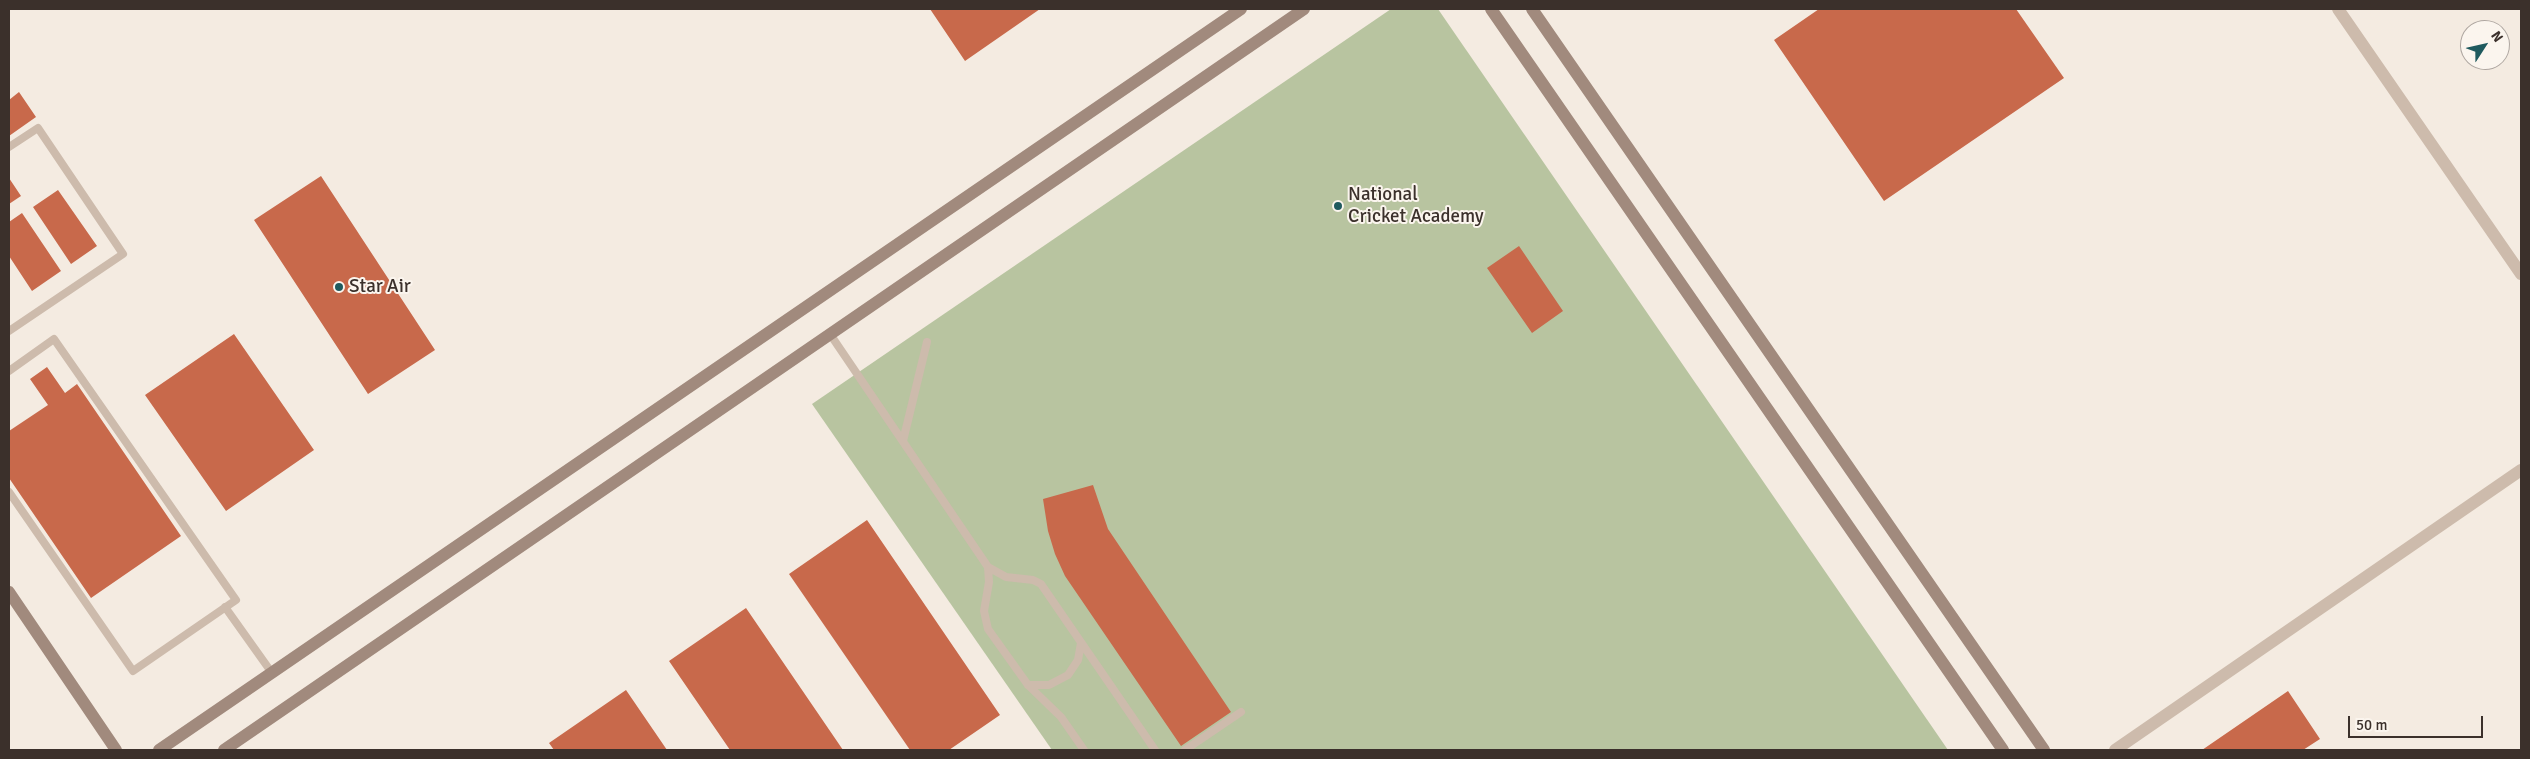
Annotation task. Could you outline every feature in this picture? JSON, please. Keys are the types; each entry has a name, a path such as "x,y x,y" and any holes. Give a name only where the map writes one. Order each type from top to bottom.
{"main road":[{"path":"159,750 1241,9"},
{"path":"224,750 1304,9"},
{"path":"1491,9 2003,750"},
{"path":"1532,9 2044,750"},
{"path":"9,592 116,750"}],"street":[{"path":"2338,9 2521,274"},
{"path":"2115,750 2521,470"}],"lane":[{"path":"9,147 38,128 123,254 9,331"},
{"path":"830,334 988,567 1006,577 1033,580 1041,584 1155,750"},
{"path":"9,371 54,339 236,600 133,671 9,492"},
{"path":"903,441 927,342"},
{"path":"988,567 989,582 984,611 988,629 1028,685 1060,717 1084,750"},
{"path":"225,607 272,673"},
{"path":"1028,685 1049,685 1068,675 1078,660 1082,643"},
{"path":"1185,750 1241,712"}],"green space":[{"name":"National Cricket Academy","path":"1391,9 1438,9 1948,750 1052,750 812,404"}],"building":[{"path":"930,9 1040,9 965,61"},
{"path":"1819,9 2016,9 2064,78 1884,201 1774,40"},
{"path":"19,92 36,117 9,136 9,100"},
{"path":"321,176 435,350 368,394 254,220"},
{"path":"9,178 21,196 9,204"},
{"path":"58,190 97,246 71,264 33,207"},
{"path":"22,213 61,271 32,291 9,256 9,222"},
{"path":"1519,246 1563,311 1532,333 1487,268"},
{"path":"234,334 314,450 226,511 145,395"},
{"path":"47,367 65,393 77,384 181,536 91,598 9,478 9,431 48,405 30,379"},
{"path":"1093,485 1108,529 1231,712 1181,746 1065,576 1055,554 1048,531 1043,499"},
{"path":"867,520 1000,715 949,750 910,750 789,574"},
{"path":"746,608 843,750 730,750 669,661"},
{"path":"626,690 667,750 554,750 549,743"},
{"path":"2288,691 2320,739 2303,750 2202,750"}],"place":[{"name":"National Cricket Academy","path":"1338,206"},
{"name":"Star Air","path":"339,287"}]}
